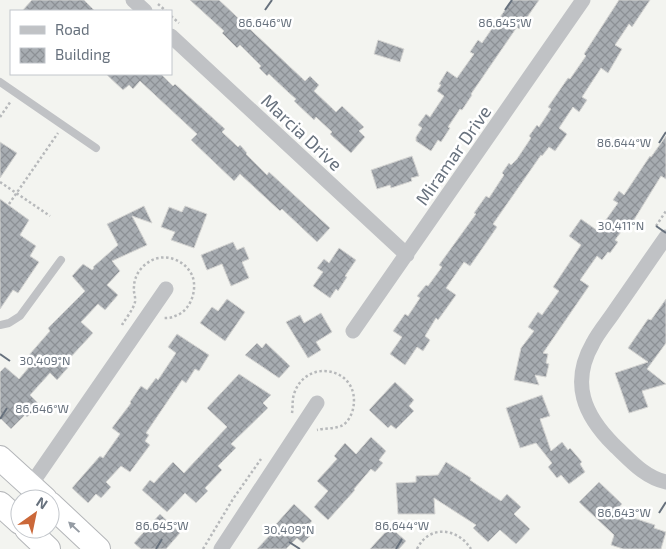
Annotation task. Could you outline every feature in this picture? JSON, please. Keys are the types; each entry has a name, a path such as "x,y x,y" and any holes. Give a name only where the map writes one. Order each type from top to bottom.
{"highway":[{"path":"0,458 35,489"},
{"path":"0,504 10,513"},
{"path":"60,513 98,549"},
{"path":"38,539 48,549"}],"street":[{"path":"133,0 144,10"},
{"name":"Miramar Drive","path":"353,332 583,0"},
{"name":"Marcia Drive","path":"172,37 407,255"},
{"path":"661,232 592,344 582,370 581,379 582,393 589,415 602,433 638,468 652,477 666,482"},
{"path":"40,489 166,289"},
{"path":"221,549 317,403"}],"lane":[{"path":"0,82 96,148"},
{"path":"0,326 20,316 61,260"}],"path":[{"path":"154,0 165,10"},
{"path":"0,116 16,93"},
{"path":"9,204 63,125"},
{"path":"0,182 50,216"},
{"path":"661,232 666,211"},
{"path":"417,549 424,540 433,534 451,532 460,536 471,549"}],"building":[{"path":"32,0 84,0 94,10 23,10"},
{"path":"190,0 219,0 305,81 310,76 319,85 314,91 336,112 342,106 364,127 359,131 365,137 351,153 330,134 332,132 316,117 314,120 294,101 296,99 269,74 267,76 259,68 261,66 240,45 237,48 222,33 224,31"},
{"path":"512,0 539,0 519,29 517,27 462,110 460,109 441,142 438,140 431,151 416,141 416,137 422,128 418,125 426,114 430,117 444,96 437,91 441,85 439,84 447,71 457,78 474,54 470,52 478,40 482,43"},
{"path":"619,0 650,0 632,27 629,24 615,45 622,49 608,73 601,68 582,97 587,100 579,112 573,107 559,128 567,134 555,151 549,147 541,155 493,224 497,227 470,266 464,262 446,288 456,295 438,320 436,318 425,336 430,340 423,351 417,347 405,365 390,354 402,337 393,331 405,314 408,316 420,298 417,296 426,285 428,286 442,267 439,265 476,214 474,213 486,196 489,198 504,175 502,173 509,163 511,165 517,159 531,138 529,136 537,125 539,127 551,109 548,107 586,56 584,54"},
{"path":"378,40 404,49 400,62 374,54"},
{"path":"107,75 162,75 173,86 175,84 225,129 222,132 238,147 240,145 246,154 267,175 269,172 330,228 317,242 282,209 280,211 240,174 234,181 191,140 197,134 140,81 133,89 129,85 123,90"},
{"path":"666,136 666,179 661,176 632,223 629,221 615,240 618,242 610,253 608,252 602,260 597,256 580,280 589,286 543,353 548,354 546,363 549,364 546,377 535,375 539,385 514,380 521,348 534,331 528,327 538,312 542,315 559,291 553,287 581,245 569,236 581,219 598,231 618,203 613,200 619,191 624,195"},
{"path":"0,142 17,153 0,178"},
{"path":"412,156 419,176 411,178 412,181 391,188 390,185 377,189 371,170"},
{"path":"0,199 29,220 20,235 36,246 30,256 39,262 18,293 13,290 0,309"},
{"path":"144,206 152,223 132,216 147,245 112,261 120,271 107,285 118,295 105,310 98,304 81,322 93,333 68,360 72,363 57,380 50,373 30,395 40,405 27,417 25,415 11,429 0,418 0,372 5,367 19,379 35,360 29,355 50,331 48,328 85,291 72,276 83,264 92,270 118,245 107,224"},
{"path":"185,206 207,214 194,248 171,240 175,232 161,227 169,207 182,212"},
{"path":"233,242 237,250 244,247 249,259 242,262 249,278 231,286 222,264 207,270 201,255"},
{"path":"339,248 356,260 338,291 336,289 330,298 313,286 323,272 317,268 324,259 329,263"},
{"path":"227,299 245,312 225,341 200,323 212,307 218,311"},
{"path":"666,299 666,343 647,369 666,384 642,391 648,407 629,413 615,373 648,362 628,348 648,319 651,320"},
{"path":"321,313 332,332 316,342 321,350 308,358 286,322 300,315 304,323"},
{"path":"177,334 209,355 199,371 195,369 186,383 182,380 146,433 149,435 145,441 150,445 130,472 121,466 106,482 111,487 101,498 96,494 88,503 72,488 100,456 103,458 120,434 112,428 141,386 147,390 156,378 158,380 176,353 168,347"},
{"path":"257,343 262,348 266,343 290,366 279,378 245,355"},
{"path":"239,374 271,395 263,403 268,408 231,444 236,448 218,466 222,470 205,488 208,491 196,503 185,493 167,512 142,490 150,480 154,483 173,462 184,473 227,427 207,408"},
{"path":"395,382 414,400 409,406 414,411 396,429 391,425 388,428 369,410"},
{"path":"542,395 550,416 540,419 551,451 562,442 582,462 580,464 585,472 569,484 561,475 557,478 548,467 552,463 536,443 520,448 506,408"},
{"path":"371,437 386,451 379,460 383,463 375,472 371,469 328,520 314,507 328,491 317,481 337,459 334,456 345,443 356,454"},
{"path":"446,462 501,501 507,494 521,507 514,514 530,529 516,544 500,530 488,542 473,528 476,525 434,498 435,514 398,514 396,483 416,482 416,476 438,475"},
{"path":"599,482 622,504 615,512 655,525 654,528 666,532 661,549 623,549 611,545 614,535 579,502"},
{"path":"294,504 312,521 305,529 311,535 303,543 297,538 286,549 257,549 271,534 269,532"},
{"path":"160,514 180,533 166,549 141,549 134,543"},
{"path":"390,527 406,541 399,549 370,549"}]}
